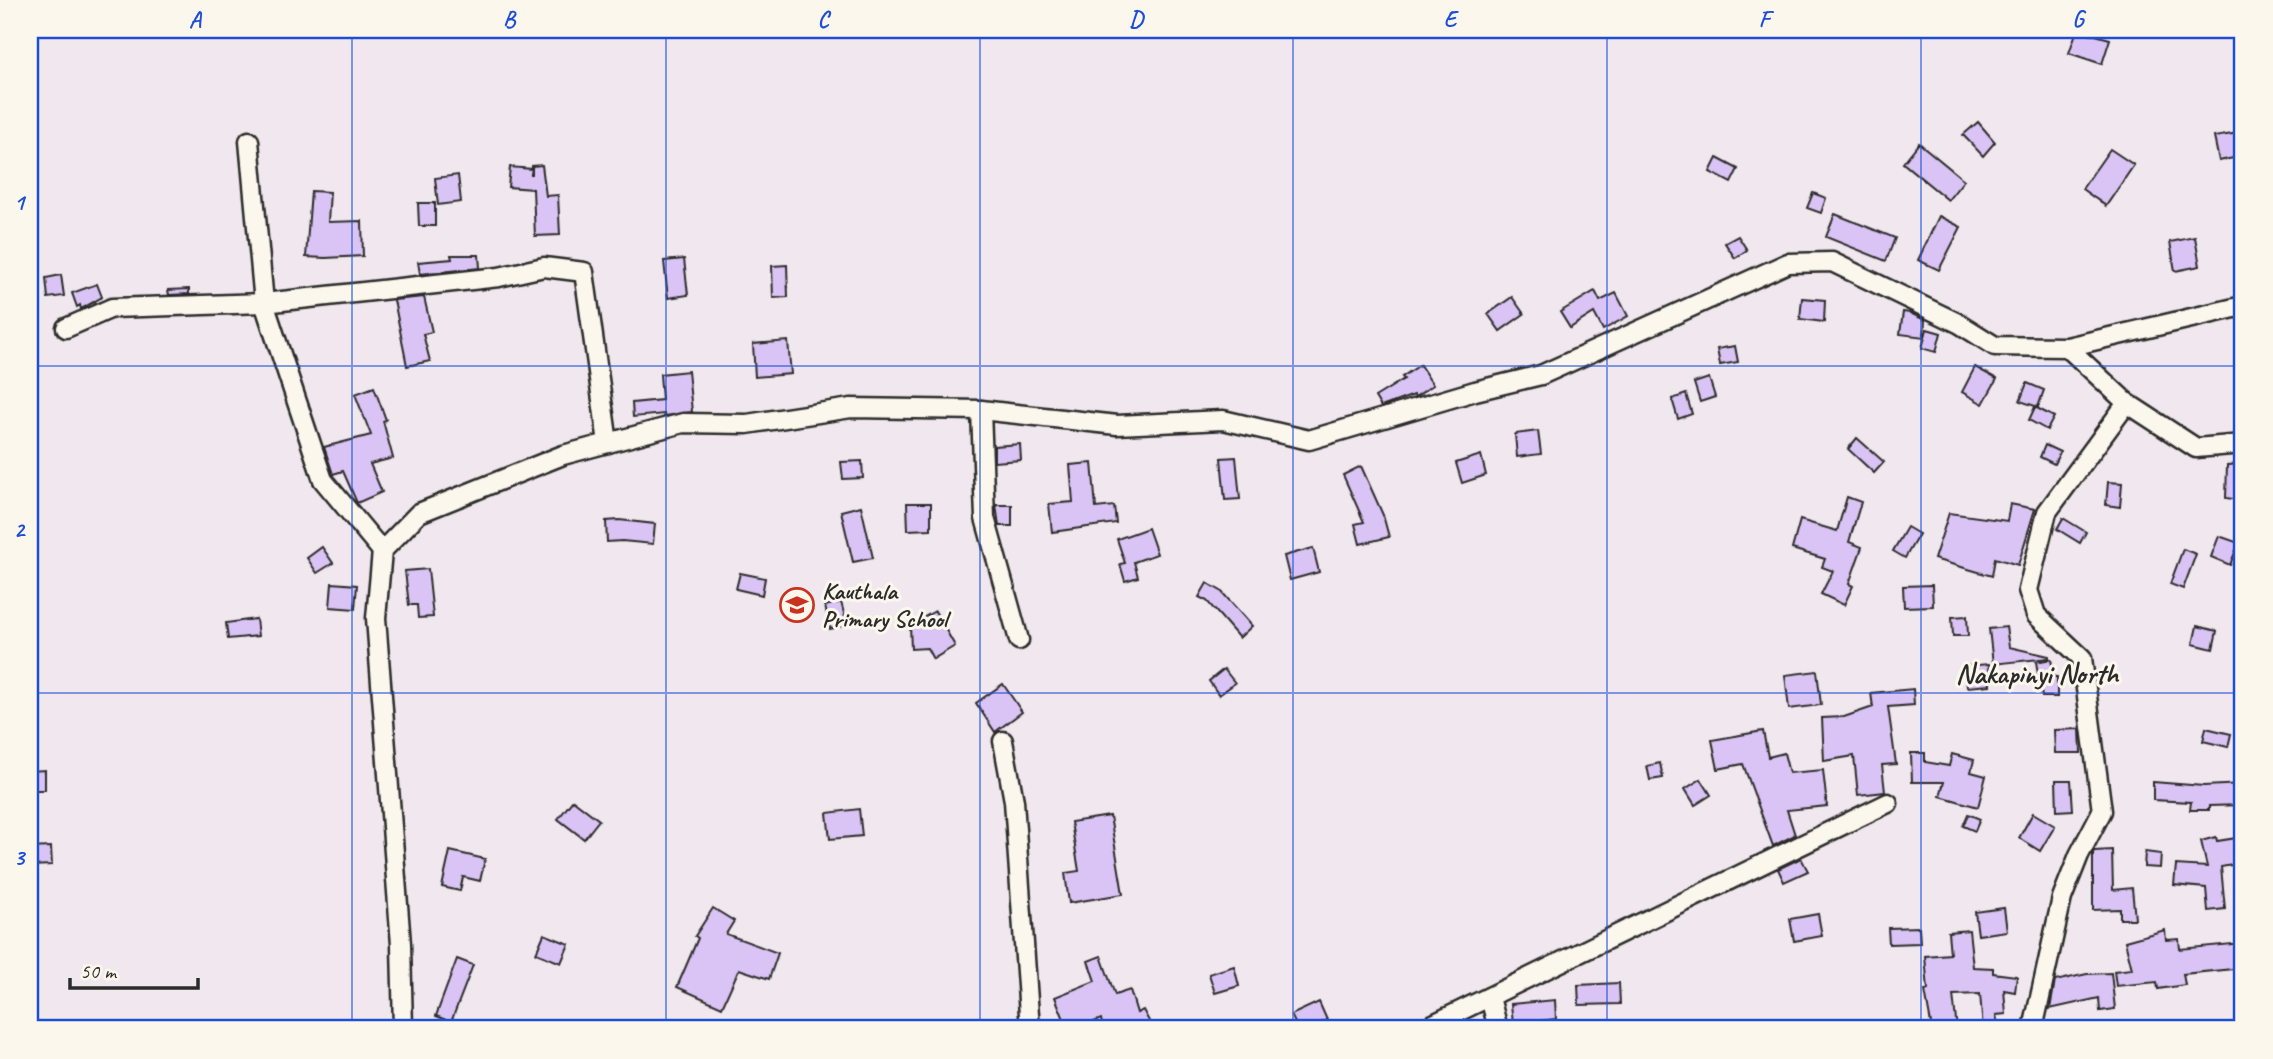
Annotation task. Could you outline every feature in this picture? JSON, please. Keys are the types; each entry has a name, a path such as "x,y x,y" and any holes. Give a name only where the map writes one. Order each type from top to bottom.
{"street":[{"path":"249,141 264,303 323,480 382,551"},
{"path":"403,1029 401,944 376,618 382,551 419,513 564,455 683,423 747,424 851,408 981,410 1118,425 1223,420 1310,440 1475,391 1541,375 1788,263 1832,262 1960,324 1995,346 2067,347 2243,306"},
{"path":"66,328 112,308 264,303 499,276 544,267 584,272 608,443"},
{"path":"2067,347 2127,403 2196,448 2243,443"},
{"path":"2033,1029 2062,898 2079,855 2102,811 2082,658 2036,615 2028,590 2047,512 2127,403"},
{"path":"981,410 985,518 1019,640"},
{"path":"1003,741 1014,801 1030,1029"},
{"path":"1423,1029 1888,803"},
{"path":"1490,997 1498,1029"}],"building":[{"path":"2077,30 2110,39 2102,64 2069,53"},
{"path":"1978,122 1995,142 1983,156 1963,135"},
{"path":"2239,133 2243,156 2219,161 2214,137"},
{"path":"1919,143 1964,180 1948,200 1903,163"},
{"path":"2110,149 2134,165 2106,206 2082,189"},
{"path":"1717,158 1738,169 1731,183 1710,172"},
{"path":"542,165 546,196 558,195 560,235 535,236 533,189 508,187 510,167 532,169 532,166"},
{"path":"458,175 461,202 438,205 435,178"},
{"path":"311,191 330,192 328,222 362,221 363,256 306,257"},
{"path":"1813,193 1826,198 1821,213 1807,208"},
{"path":"418,203 435,203 435,226 419,226"},
{"path":"1835,214 1895,238 1886,261 1826,237"},
{"path":"1939,216 1961,227 1939,270 1918,260"},
{"path":"1738,236 1747,250 1735,258 1725,243"},
{"path":"2195,237 2200,266 2175,271 2170,242"},
{"path":"451,255 479,255 480,268 420,274 418,262 452,259"},
{"path":"684,259 688,295 668,298 664,261"},
{"path":"787,265 788,297 773,298 772,266"},
{"path":"61,275 64,296 48,298 46,278"},
{"path":"97,284 102,297 81,309 80,305 77,307 72,293"},
{"path":"189,289 189,294 169,295 168,290"},
{"path":"1595,291 1600,301 1616,293 1628,316 1603,330 1594,313 1570,328 1560,312"},
{"path":"424,297 432,332 423,334 430,361 407,366 394,300"},
{"path":"1512,297 1524,314 1500,331 1488,314"},
{"path":"1802,298 1825,300 1824,322 1800,319"},
{"path":"1903,312 1925,320 1924,337 1900,334"},
{"path":"1927,329 1941,333 1936,352 1922,348"},
{"path":"788,341 791,374 755,377 753,344"},
{"path":"1735,346 1738,362 1720,365 1717,349"},
{"path":"1420,365 1433,385 1415,397 1414,395 1381,407 1375,397 1404,379 1402,377"},
{"path":"1975,367 1997,379 1983,404 1962,392"},
{"path":"688,371 692,412 633,417 632,403 662,400 660,374"},
{"path":"1709,378 1715,397 1700,402 1694,383"},
{"path":"2027,383 2044,390 2038,407 2020,401"},
{"path":"374,387 386,420 383,421 393,458 370,464 382,492 357,503 343,471 333,474 324,447 371,435 355,394"},
{"path":"1686,394 1692,414 1678,419 1672,399"},
{"path":"2035,407 2054,417 2047,430 2029,420"},
{"path":"1538,431 1541,454 1517,457 1515,434"},
{"path":"1857,438 1884,462 1874,473 1848,449"},
{"path":"1020,444 1021,460 994,462 994,446"},
{"path":"2045,445 2060,452 2054,464 2040,457"},
{"path":"1481,455 1486,475 1462,483 1456,463"},
{"path":"1236,457 1240,499 1225,500 1221,458"},
{"path":"862,461 863,478 843,479 841,462"},
{"path":"1092,463 1096,508 1114,506 1116,523 1052,532 1049,504 1073,502 1070,465"},
{"path":"2242,464 2239,500 2226,498 2227,465"},
{"path":"1361,466 1383,515 1389,537 1360,544 1355,524 1364,522 1343,475"},
{"path":"2108,482 2122,483 2120,507 2106,505"},
{"path":"1847,497 1861,502 1849,542 1862,547 1849,584 1853,586 1844,605 1821,594 1833,571 1822,567 1825,559 1792,549 1800,520 1837,531"},
{"path":"907,503 931,503 931,529 908,530"},
{"path":"2010,504 2035,509 2018,565 1995,558 1992,576 1934,559 1949,513 2007,521"},
{"path":"996,505 1012,505 1012,526 999,526"},
{"path":"861,506 873,558 853,562 841,511"},
{"path":"2063,518 2086,532 2080,543 2057,529"},
{"path":"606,521 655,524 653,544 607,542"},
{"path":"1907,527 1919,534 1905,558 1893,551"},
{"path":"1148,528 1157,554 1134,562 1138,577 1125,581 1120,564 1125,563 1117,539"},
{"path":"2219,536 2239,543 2230,565 2211,557"},
{"path":"322,547 333,563 317,573 307,558"},
{"path":"1313,548 1319,572 1290,580 1284,556"},
{"path":"2183,549 2196,554 2183,589 2170,584"},
{"path":"428,569 433,617 418,618 417,605 409,605 405,571"},
{"path":"740,573 765,578 762,595 736,589"},
{"path":"332,583 357,585 355,609 330,607"},
{"path":"1207,583 1221,591 1252,626 1239,638 1207,601 1199,597"},
{"path":"1932,585 1933,606 1904,607 1903,586"},
{"path":"841,602 847,625 830,629 825,606"},
{"path":"935,611 955,646 933,659 927,648 911,649 910,625"},
{"path":"1967,616 1968,636 1953,636 1952,617"},
{"path":"256,619 258,636 228,639 226,623"},
{"path":"2197,626 2217,631 2213,649 2193,644"},
{"path":"2006,627 2009,647 2049,658 1993,664 1989,629"},
{"path":"2051,659 2054,677 2057,677 2057,697 2042,697 2036,662"},
{"path":"1989,664 1990,685 1967,687 1965,666"},
{"path":"1224,669 1235,683 1219,695 1209,681"},
{"path":"1817,671 1821,705 1789,709 1785,675"},
{"path":"1003,684 1022,712 995,732 976,703"},
{"path":"1913,689 1914,705 1888,707 1896,764 1882,765 1885,792 1858,795 1854,756 1824,761 1822,718 1844,717 1873,707 1871,693"},
{"path":"2206,728 2231,734 2228,747 2203,741"},
{"path":"2080,729 2081,753 2055,753 2054,730"},
{"path":"1763,731 1768,757 1784,753 1789,773 1823,770 1827,806 1787,810 1795,835 1773,846 1743,764 1718,769 1712,740"},
{"path":"1911,753 1925,753 1925,762 1949,766 1952,754 1974,760 1971,772 1986,776 1978,807 1940,796 1944,782 1912,782"},
{"path":"1660,763 1663,778 1650,780 1647,766"},
{"path":"45,770 45,790 30,790 30,771"},
{"path":"1701,779 1711,795 1695,805 1685,789"},
{"path":"2056,780 2071,780 2073,810 2057,811"},
{"path":"2153,782 2204,786 2243,784 2243,805 2209,806 2209,810 2190,810 2191,802 2153,800"},
{"path":"573,800 599,820 584,839 558,819"},
{"path":"859,809 862,836 830,839 827,813"},
{"path":"2033,813 2055,826 2040,851 2019,838"},
{"path":"1968,814 1980,819 1975,831 1963,826"},
{"path":"1110,816 1123,894 1069,903 1065,873 1079,871 1071,822"},
{"path":"2216,837 2217,841 2243,837 2243,863 2221,867 2225,909 2208,911 2206,888 2174,885 2176,865 2207,867 2201,841"},
{"path":"51,847 52,865 30,866 30,848"},
{"path":"2112,850 2113,890 2132,888 2135,919 2120,919 2120,909 2093,910 2093,853"},
{"path":"450,851 485,859 480,881 463,877 460,891 442,887"},
{"path":"2145,852 2161,854 2160,868 2144,867"},
{"path":"1801,858 1808,871 1784,882 1778,869"},
{"path":"713,908 734,921 726,934 778,953 769,979 739,969 722,1007 677,987 698,938 695,936"},
{"path":"2004,908 2007,931 1978,935 1975,912"},
{"path":"1818,914 1822,936 1794,941 1790,919"},
{"path":"1919,927 1920,943 1889,944 1888,928"},
{"path":"1969,930 1973,967 1993,968 1993,973 2017,976 2015,992 2004,990 2006,1014 1996,1015 1999,1029 1983,1029 1980,994 1953,995 1957,1029 1932,1029 1925,991 1928,990 1925,956 1950,954 1948,932"},
{"path":"2165,930 2166,940 2179,939 2180,949 2243,943 2243,968 2183,974 2185,985 2158,989 2157,982 2116,986 2114,971 2132,969 2125,941"},
{"path":"544,934 569,944 561,963 536,953"},
{"path":"1101,956 1115,995 1130,990 1137,1013 1143,1010 1150,1023 1136,1029 1103,1029 1101,1019 1076,1029 1068,1029 1055,997 1095,981 1088,961"},
{"path":"457,959 473,965 451,1022 436,1016"},
{"path":"1234,966 1239,986 1215,993 1209,974"},
{"path":"2111,973 2115,1009 2100,1011 2099,998 2050,1009 2055,981 2087,974"},
{"path":"1619,983 1620,1004 1579,1005 1578,985"},
{"path":"1555,1000 1556,1019 1513,1024 1511,1004"},
{"path":"1319,1002 1327,1020 1308,1029 1298,1029 1291,1015"}],"place":[{"name":"Kauthala Primary School","path":"797,605"}],"district":[{"name":"Nakapinyi North","path":"2037,673"}]}
